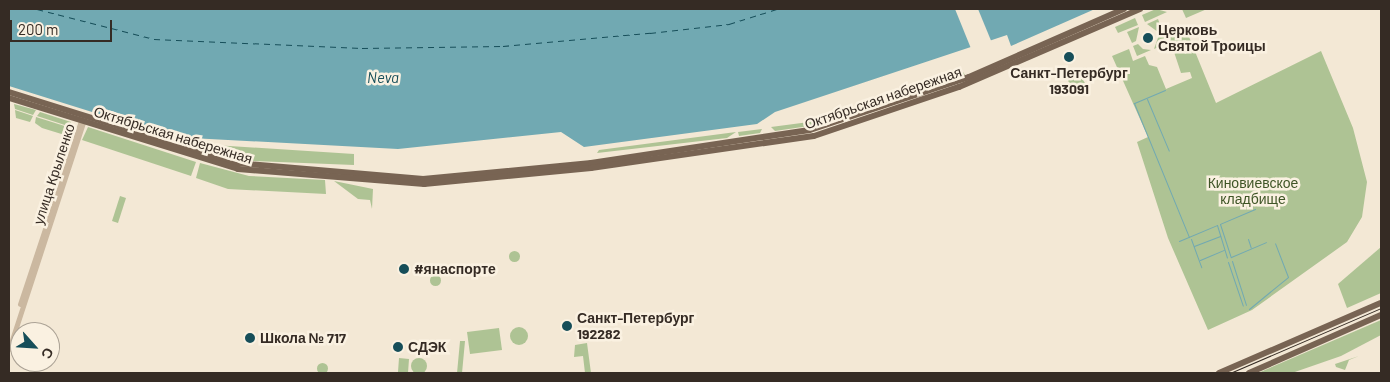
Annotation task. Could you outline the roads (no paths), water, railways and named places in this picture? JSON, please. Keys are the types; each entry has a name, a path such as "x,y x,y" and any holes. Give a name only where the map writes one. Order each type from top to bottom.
{"main road":[{"name":"Октябрьская набережная","path":"591,166 820,127 970,77 1124,9"},
{"name":"Октябрьская набережная","path":"9,98 236,164 424,181 591,166 814,136 959,87 1140,9"},
{"name":"Октябрьская набережная","path":"9,92 82,119"},
{"path":"1219,373 1381,303"},
{"path":"1248,373 1381,315"}],"street":[{"name":"улица Крыленко","path":"9,338 82,119"},
{"name":"улица Крыленко","path":"9,349 82,119"}],"water":[{"name":"Neva","path":"9,9 1095,9 1011,46 1007,35 775,112 757,124 584,147 561,132 398,149 172,137 9,86"}],"waterway":[{"path":"1165,90 1134,103 1189,237"},
{"path":"1147,99 1169,151"},
{"path":"1255,209 1220,224 1231,257 1266,242"},
{"path":"1179,241 1217,225 1227,257"},
{"path":"1194,246 1220,236"},
{"path":"1191,239 1201,267"},
{"path":"1248,239 1251,248"},
{"path":"1249,309 1288,277 1275,243"},
{"path":"1200,260 1224,250"},
{"path":"1232,261 1246,305"},
{"path":"1228,262 1243,306"}],"tram line":[{"path":"1230,373 1381,308"}],"place":[{"name":"Церковь Святой Троицы","path":"1148,38"},
{"name":"Санкт-Петербург 193091","path":"1069,57"},
{"name":"#янаспорте","path":"404,269"},
{"name":"Санкт-Петербург 192282","path":"567,326"},
{"name":"Школа № 717","path":"250,338"},
{"name":"СДЭК","path":"398,347"}],"park label":[{"name":"Киновиевское кладбище","path":"1253,192"}]}
